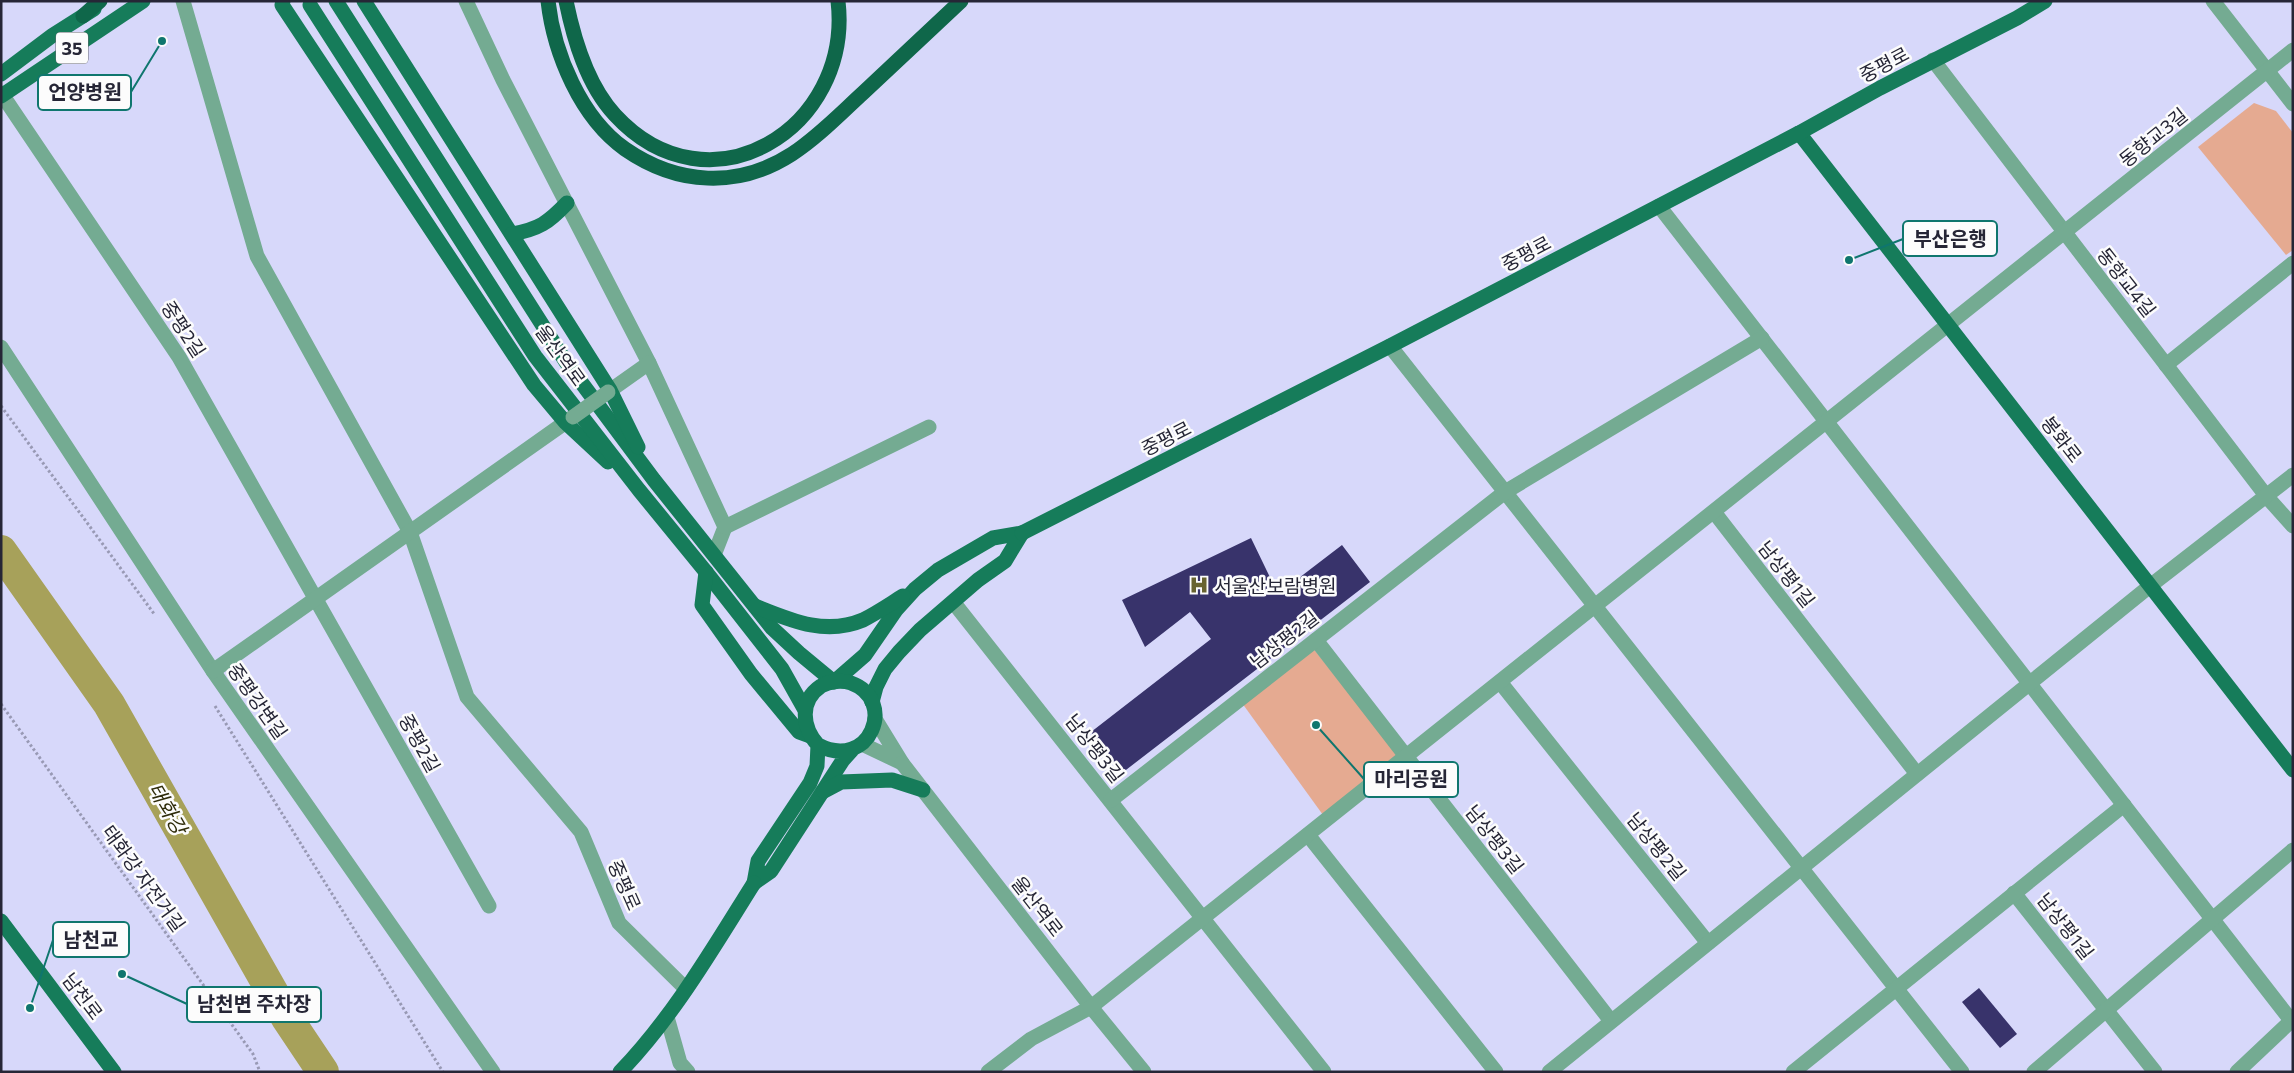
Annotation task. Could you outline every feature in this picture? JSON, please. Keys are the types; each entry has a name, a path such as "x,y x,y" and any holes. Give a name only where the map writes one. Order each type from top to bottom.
{"highway":[{"path":"83,16 100,1"},
{"path":"548,1 561,53 570,75 590,112 605,131 634,155 661,169 689,177 715,180 757,171 780,161 799,149 820,133 961,1"},
{"path":"566,1 576,42 586,67 594,86 613,114 636,135 663,150 692,158 709,160 740,157 758,150 781,136 810,108 827,80 838,51 840,18 838,1"}],"main road":[{"name":"35","path":"1,74 53,35 106,1"},
{"name":"35","path":"2,94 143,1"},
{"path":"283,1 282,5 534,385 639,490"},
{"name":"울산역로","path":"336,1 566,362 654,480 772,628 834,682"},
{"path":"364,1 609,391 654,480"},
{"name":"중평로","path":"1022,533 1390,346 1799,133 1933,60 2017,18 2045,1"},
{"name":"울산역로","path":"310,5 536,356 639,490 782,669 805,710"},
{"name":"봉화로","path":"1799,133 2293,770"},
{"path":"512,234 532,230 551,220 567,203"},
{"path":"834,682 865,655 896,610 915,589 938,570 994,538 1022,533"},
{"path":"620,1072 645,1046 667,1017 754,883 771,871 823,792 857,747 870,736 874,720 872,702 876,687 885,670 920,630 954,603 978,580 1005,561 1022,533"},
{"path":"706,572 702,605 751,674 799,732 835,751 857,747"},
{"path":"755,606 798,623 814,627 833,627 851,624 864,619 915,589"},
{"path":"754,883 758,861 810,783 817,766 814,741 805,725 805,710 814,692 823,685 834,682 846,682 857,686 866,693 872,702"},
{"path":"823,792 841,782 892,780 923,790"},
{"name":"남천로","path":"1,921 114,1072"}],"street":[{"path":"183,1 257,256 410,532"},
{"path":"466,1 503,80 649,363 726,527"},
{"path":"2213,1 2293,104"},
{"name":"동향교3길","path":"1827,423 2293,50"},
{"name":"동향교4길","path":"1933,60 2064,234 2267,497 2293,526"},
{"name":"중평2길","path":"2,94 179,357 489,906"},
{"path":"1659,206 2292,1022 2237,1072"},
{"path":"2166,365 2293,263"},
{"path":"1505,492 1762,338"},
{"path":"1390,346 1962,1072"},
{"name":"중평강변길","path":"1,347 213,671 493,1072"},
{"path":"213,671 649,363"},
{"path":"988,1072 1031,1039 1091,1007 1827,423"},
{"path":"714,556 726,527 929,427"},
{"path":"1549,1072 2029,683 2293,475"},
{"name":"남상평2길","path":"1111,800 1505,492"},
{"name":"남상평1길","path":"1714,512 1917,774"},
{"name":"중평로","path":"410,532 467,697 581,832 619,923 686,989"},
{"name":"남상평3길","path":"954,603 1324,1072"},
{"name":"남상평3길","path":"1316,640 1611,1021"},
{"name":"남상평2길","path":"1500,682 1708,943"},
{"name":"울산역로","path":"874,720 902,764 1091,1007 1144,1072"},
{"path":"857,747 902,764"},
{"name":"남상평1길","path":"2124,805 2014,893 2156,1072"},
{"path":"1308,835 1496,1072"},
{"path":"2034,1072 2293,850"},
{"path":"1793,1072 2014,893"},
{"path":"667,1017 680,1063 688,1072"}],"path":[{"path":"1,406 158,620"},
{"path":"213,702 443,1072"},
{"name":"태화강 자전거길","path":"1,704 253,1054 260,1072"}],"shaded area":[{"path":"2254,103 2276,111 2293,133 2293,250 2286,255 2198,147"},
{"path":"1313,648 1398,755 1323,815 1242,703"}],"building":[{"name":"서울산보람병원","path":"1251,538 1278,594 1342,545 1370,582 1122,773 1091,732 1211,639 1190,612 1145,647 1122,600"},
{"path":"1979,988 2017,1034 2000,1048 1962,1002"}],"waterway":[{"name":"태화강","path":"1,551 109,704 287,1018 323,1072"}],"place":[{"name":"언양병원","path":"162,41"},
{"name":"부산은행","path":"1849,260"},
{"name":"서울산보람병원","path":"1199,585"},
{"name":"마리공원","path":"1316,725"},
{"name":"남천변 주차장","path":"122,974"},
{"name":"남천교","path":"30,1008"}]}
